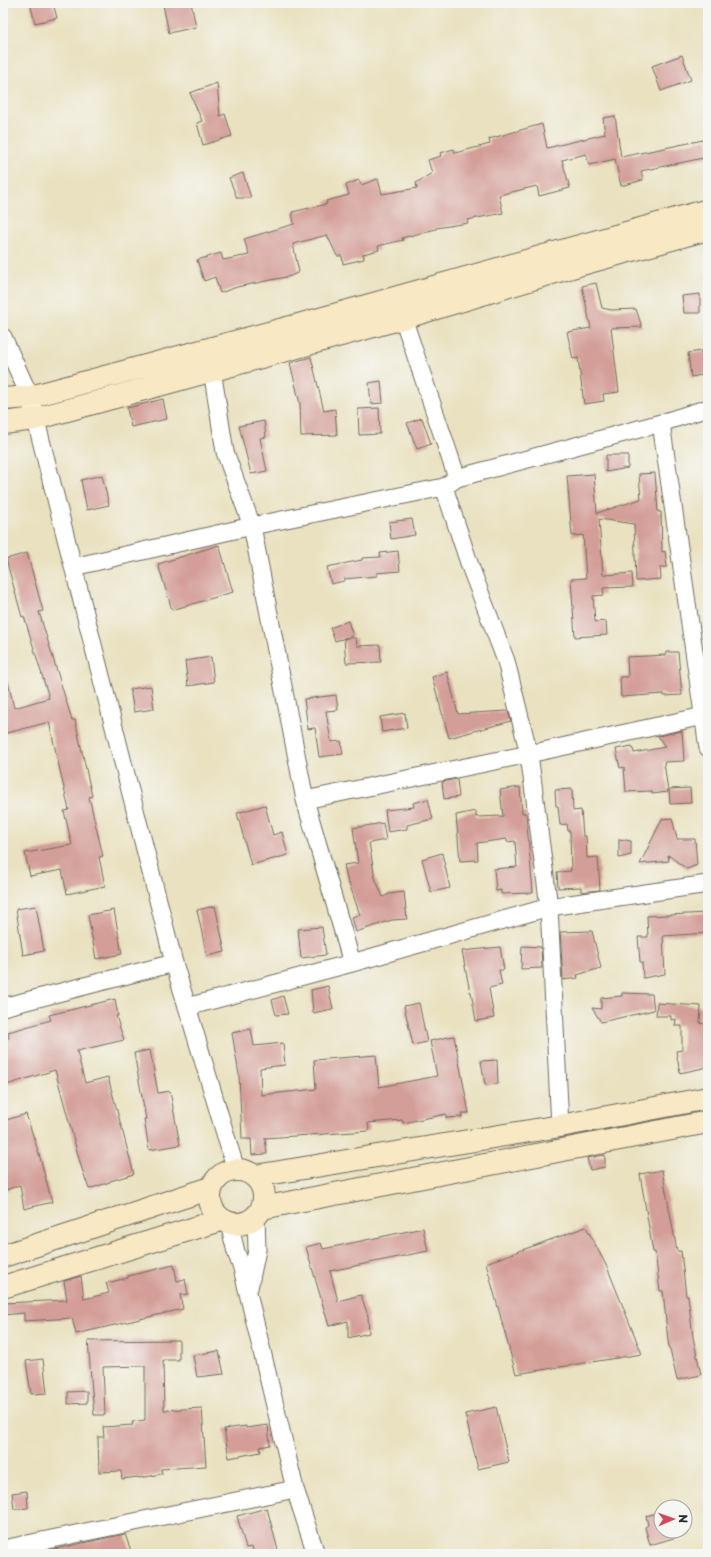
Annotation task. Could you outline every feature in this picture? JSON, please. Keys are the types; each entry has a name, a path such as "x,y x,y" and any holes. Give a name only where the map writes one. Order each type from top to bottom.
{"main road":[{"path":"3,399 30,397 306,323 708,210"},
{"path":"3,423 35,419 403,318 574,266 708,228"},
{"path":"225,1222 213,1211 210,1200 211,1188 215,1181 228,1171 246,1173 560,1126 708,1098"},
{"path":"259,1212 708,1122"},
{"path":"3,1287 225,1222 238,1225 248,1222 259,1212 264,1200 264,1191 260,1183 246,1173"},
{"path":"3,1256 211,1188"}],"street":[{"path":"403,318 451,482 470,566 506,661 529,754 549,907 560,1126"},
{"path":"3,337 30,397 174,963 187,1007 246,1173"},
{"path":"212,370 225,452 252,526 305,800 352,963"},
{"path":"73,567 451,482 661,423 708,408"},
{"path":"661,423 706,716 708,748"},
{"path":"305,800 706,716"},
{"path":"187,1007 352,963 549,907 708,884"},
{"path":"3,1007 174,963"},
{"path":"248,1294 257,1250 259,1212"},
{"path":"225,1222 242,1268 295,1489 316,1554"},
{"path":"3,1549 295,1489"}],"building":[{"path":"30,3 53,3 57,18 35,23"},
{"path":"171,3 191,3 196,27 169,33 163,5"},
{"path":"682,55 691,80 661,91 652,66"},
{"path":"217,83 220,116 225,114 232,136 203,145 197,123 202,121 190,93"},
{"path":"615,116 621,157 708,139 708,157 641,171 643,180 621,186 615,159 589,165 586,154 562,160 570,188 539,196 537,186 499,195 503,213 467,220 468,223 436,228 402,238 403,240 378,246 379,250 363,254 364,259 343,264 342,256 337,256 327,235 293,244 299,272 291,276 237,287 220,293 215,277 204,281 197,260 221,253 223,260 249,255 244,239 294,224 292,212 327,204 326,201 349,195 346,185 359,180 361,185 378,179 382,194 417,188 416,183 432,173 428,160 441,156 440,153 454,149 455,153 490,144 489,139 542,124 547,148 605,134 603,118"},
{"path":"243,173 251,198 237,198 229,178"},
{"path":"596,283 602,308 611,310 636,309 642,327 611,328 619,392 603,394 604,401 584,404 578,358 573,359 567,332 591,328 582,286"},
{"path":"700,294 700,313 684,313 682,296"},
{"path":"708,350 708,374 691,377 688,353"},
{"path":"311,357 324,411 335,409 337,435 301,436 300,404 290,363"},
{"path":"381,381 383,403 371,404 369,383"},
{"path":"163,399 167,419 131,427 127,408"},
{"path":"379,408 380,434 359,435 358,409"},
{"path":"422,418 431,444 417,449 407,423"},
{"path":"264,421 266,437 260,438 267,471 251,474 239,426"},
{"path":"606,455 628,455 628,468 606,472"},
{"path":"655,473 658,512 661,512 662,552 665,551 667,567 660,567 661,579 636,581 634,524 599,519 603,575 632,573 633,587 603,588 604,595 593,596 595,622 606,621 607,635 575,637 571,579 586,578 583,535 572,536 567,476 594,474 597,513 641,499 639,474"},
{"path":"102,475 109,505 87,510 81,480"},
{"path":"412,519 415,535 391,539 389,522"},
{"path":"219,545 233,592 172,610 158,564"},
{"path":"398,551 400,571 377,573 377,576 344,579 344,581 331,584 327,567 362,560 362,558 381,557 380,553"},
{"path":"27,553 43,611 39,612 72,720 75,720 92,796 89,797 103,856 99,857 105,886 67,894 62,870 30,876 25,853 72,845 64,811 69,810 49,722 3,734 3,683 8,682 14,708 49,698 24,616 22,617 6,559"},
{"path":"348,621 353,636 335,641 330,628"},
{"path":"344,638 356,638 357,646 380,645 381,662 346,663"},
{"path":"666,652 678,652 682,695 664,696 664,694 621,697 620,677 628,677 627,657 666,655"},
{"path":"211,657 214,682 188,686 185,661"},
{"path":"447,672 458,714 508,711 511,721 449,738 432,677"},
{"path":"151,686 154,709 134,712 130,689"},
{"path":"336,695 338,710 326,711 331,742 341,741 343,754 319,757 315,728 308,729 304,699"},
{"path":"405,713 407,728 382,732 380,717"},
{"path":"682,731 684,761 664,762 668,792 652,794 652,791 626,792 624,767 620,768 616,749 632,746 634,753 665,747 658,736"},
{"path":"457,779 459,797 444,799 442,782"},
{"path":"520,787 522,813 526,813 533,893 501,894 501,890 496,891 494,869 517,867 515,841 507,842 507,839 477,843 478,860 460,861 456,815 476,811 476,817 503,816 500,790"},
{"path":"690,788 691,803 670,804 669,789"},
{"path":"572,789 573,811 581,810 583,836 586,836 587,858 598,857 600,890 581,892 581,887 558,888 557,872 571,871 570,831 568,831 567,824 560,825 558,806 556,806 555,790"},
{"path":"428,799 433,819 407,825 407,829 388,832 385,810 414,807 413,803"},
{"path":"265,805 273,835 282,832 288,855 251,865 237,813"},
{"path":"672,818 677,839 695,839 697,865 687,869 668,855 669,861 640,864 662,819"},
{"path":"383,823 386,840 369,843 375,878 383,897 389,894 404,892 407,919 392,920 356,932 352,917 360,915 348,883 344,865 358,863 353,828"},
{"path":"619,839 631,841 631,855 619,858"},
{"path":"442,853 450,888 431,892 422,859"},
{"path":"36,906 44,951 23,955 16,909"},
{"path":"215,906 225,952 207,956 197,910"},
{"path":"114,910 122,954 96,959 88,915"},
{"path":"708,913 708,933 663,936 665,974 643,978 638,937 648,937 647,916"},
{"path":"322,927 326,955 301,958 298,929"},
{"path":"592,931 601,968 577,975 578,978 563,980 560,932"},
{"path":"522,946 541,947 542,968 521,969"},
{"path":"500,947 504,970 499,970 502,985 489,988 494,1018 476,1021 462,951"},
{"path":"328,986 333,1009 313,1013 311,990"},
{"path":"622,993 652,994 654,1010 601,1022 592,1008 601,1009 601,998 622,996"},
{"path":"283,996 288,1014 276,1015 272,1000"},
{"path":"115,999 118,1016 116,1016 124,1040 77,1051 85,1083 108,1077 134,1174 89,1189 81,1166 55,1070 3,1086 3,1039 9,1038 8,1032 51,1020 49,1015"},
{"path":"419,1003 427,1042 413,1045 404,1006"},
{"path":"657,1003 701,1006 700,1023 708,1025 708,1067 680,1073 676,1051 682,1050 682,1026 675,1026 676,1019 671,1020 671,1016 656,1016"},
{"path":"251,1029 254,1046 283,1043 285,1065 260,1068 261,1095 316,1089 314,1060 376,1055 379,1087 437,1076 430,1041 454,1036 469,1113 462,1113 462,1117 446,1118 446,1114 403,1123 402,1120 368,1123 369,1131 265,1138 267,1154 252,1155 251,1139 242,1139 239,1075 232,1033"},
{"path":"150,1050 158,1093 170,1091 180,1145 149,1150 144,1119 146,1119 134,1053"},
{"path":"497,1060 498,1084 485,1085 481,1061"},
{"path":"26,1114 52,1202 24,1209 20,1185 3,1191 3,1121"},
{"path":"605,1155 605,1167 590,1170 587,1158"},
{"path":"662,1170 677,1251 681,1251 686,1296 688,1296 693,1337 701,1375 677,1380 668,1341 663,1291 660,1291 655,1252 653,1252 640,1174"},
{"path":"586,1227 607,1267 642,1354 516,1374 486,1263"},
{"path":"423,1228 428,1251 330,1271 338,1301 361,1295 368,1316 369,1333 348,1338 348,1321 329,1326 306,1247 321,1243 323,1249"},
{"path":"174,1265 177,1281 185,1279 188,1294 180,1295 183,1309 76,1334 72,1318 24,1321 24,1313 3,1315 3,1303 67,1300 64,1281 81,1276 84,1299 109,1293 106,1283"},
{"path":"179,1340 179,1360 163,1360 164,1410 202,1408 206,1466 161,1469 162,1474 122,1479 121,1471 99,1472 98,1437 104,1437 103,1427 133,1425 132,1422 145,1420 145,1366 103,1367 105,1415 94,1415 88,1341"},
{"path":"219,1351 224,1374 197,1377 193,1355"},
{"path":"43,1359 47,1393 31,1394 26,1361"},
{"path":"87,1391 87,1403 68,1404 68,1392"},
{"path":"496,1407 509,1462 478,1469 465,1414"},
{"path":"268,1425 270,1445 260,1447 261,1452 229,1458 224,1429"},
{"path":"27,1491 28,1508 14,1509 12,1493"},
{"path":"267,1508 279,1554 254,1554 252,1547 246,1548 237,1516"},
{"path":"653,1514 653,1539 670,1539 650,1545 645,1527 648,1525 646,1516"},
{"path":"125,1534 132,1554 28,1554 60,1548"}]}
